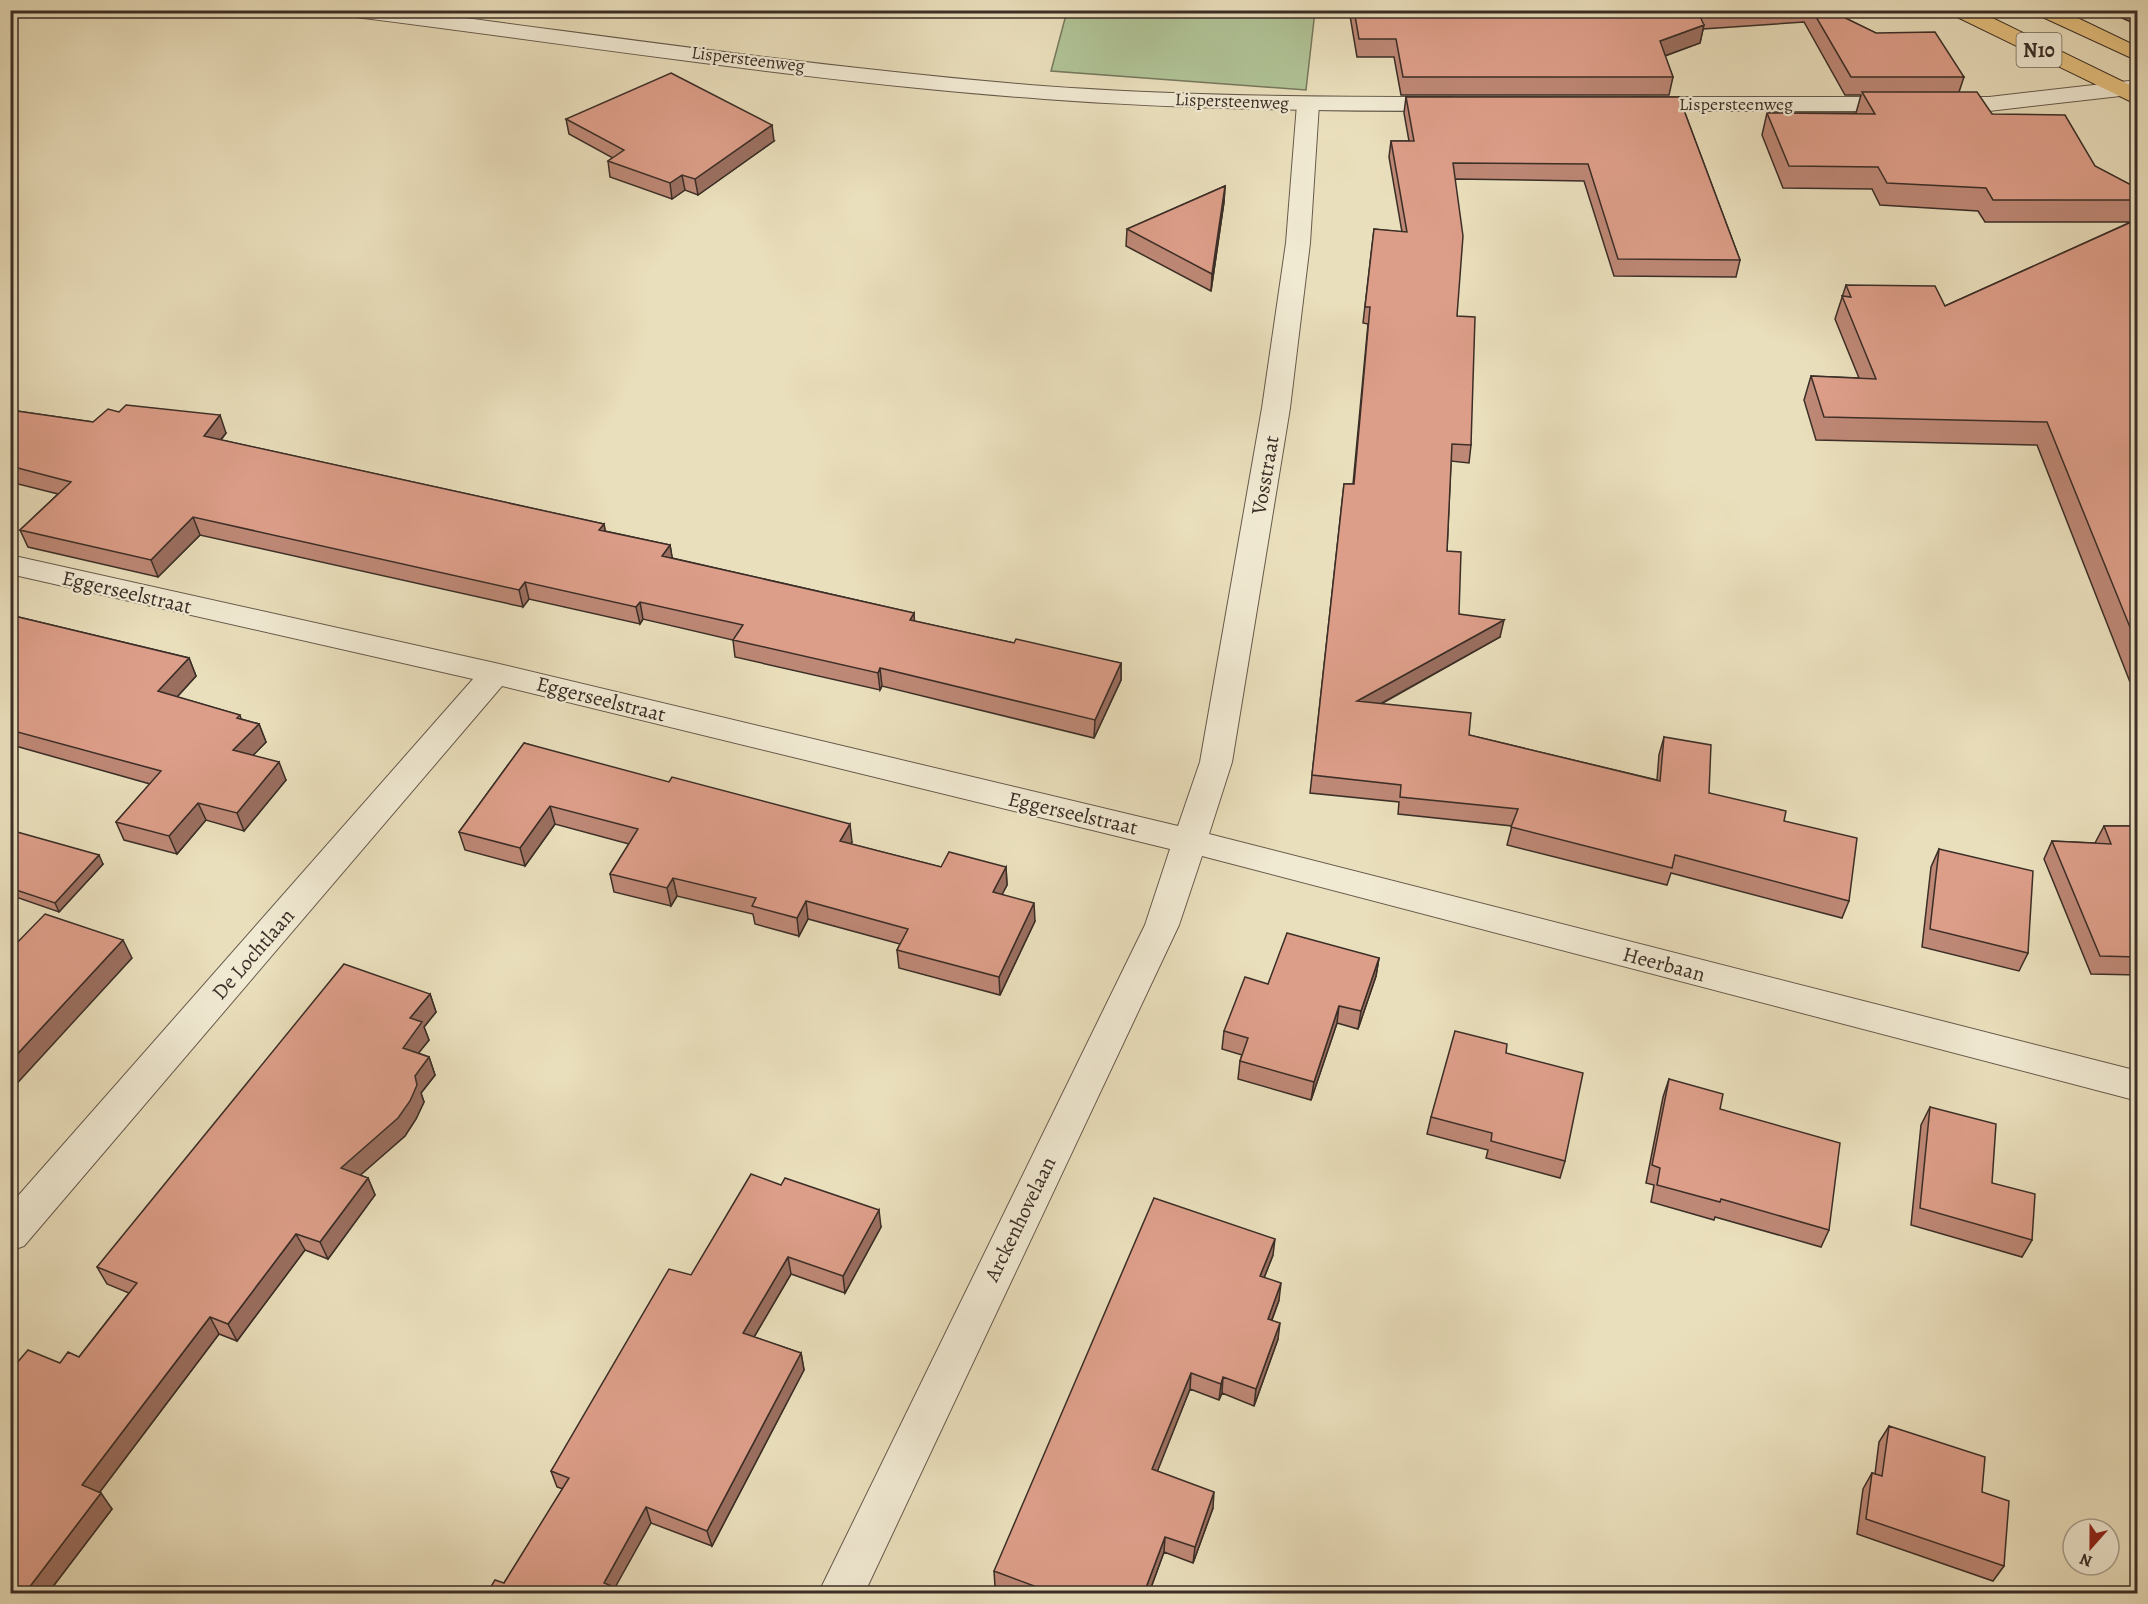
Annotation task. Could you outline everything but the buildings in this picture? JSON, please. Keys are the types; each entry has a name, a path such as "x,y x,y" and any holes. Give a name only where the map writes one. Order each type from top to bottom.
{"main road":[{"name":"N10","path":"1958,10 2132,91"},
{"name":"N10","path":"2043,10 2138,55"}],"street":[{"name":"Lispersteenweg","path":"348,10 984,88 1112,97 1308,104 1475,104"},
{"name":"Lispersteenweg","path":"1619,104 1989,104 2132,91"},
{"name":"Vosstraat","path":"1190,841 1216,762 1274,419 1298,243 1308,104"},
{"name":"Eggerseelstraat","path":"10,564 495,674 1190,841"},
{"name":"De Lochtlaan","path":"10,1234 495,674"},
{"name":"Heerbaan","path":"1190,841 2138,1086"},
{"name":"Arckenhovelaan","path":"840,1593 1162,925 1190,841"}],"green space":[{"path":"1067,11 1315,11 1306,90 1051,71"}]}
